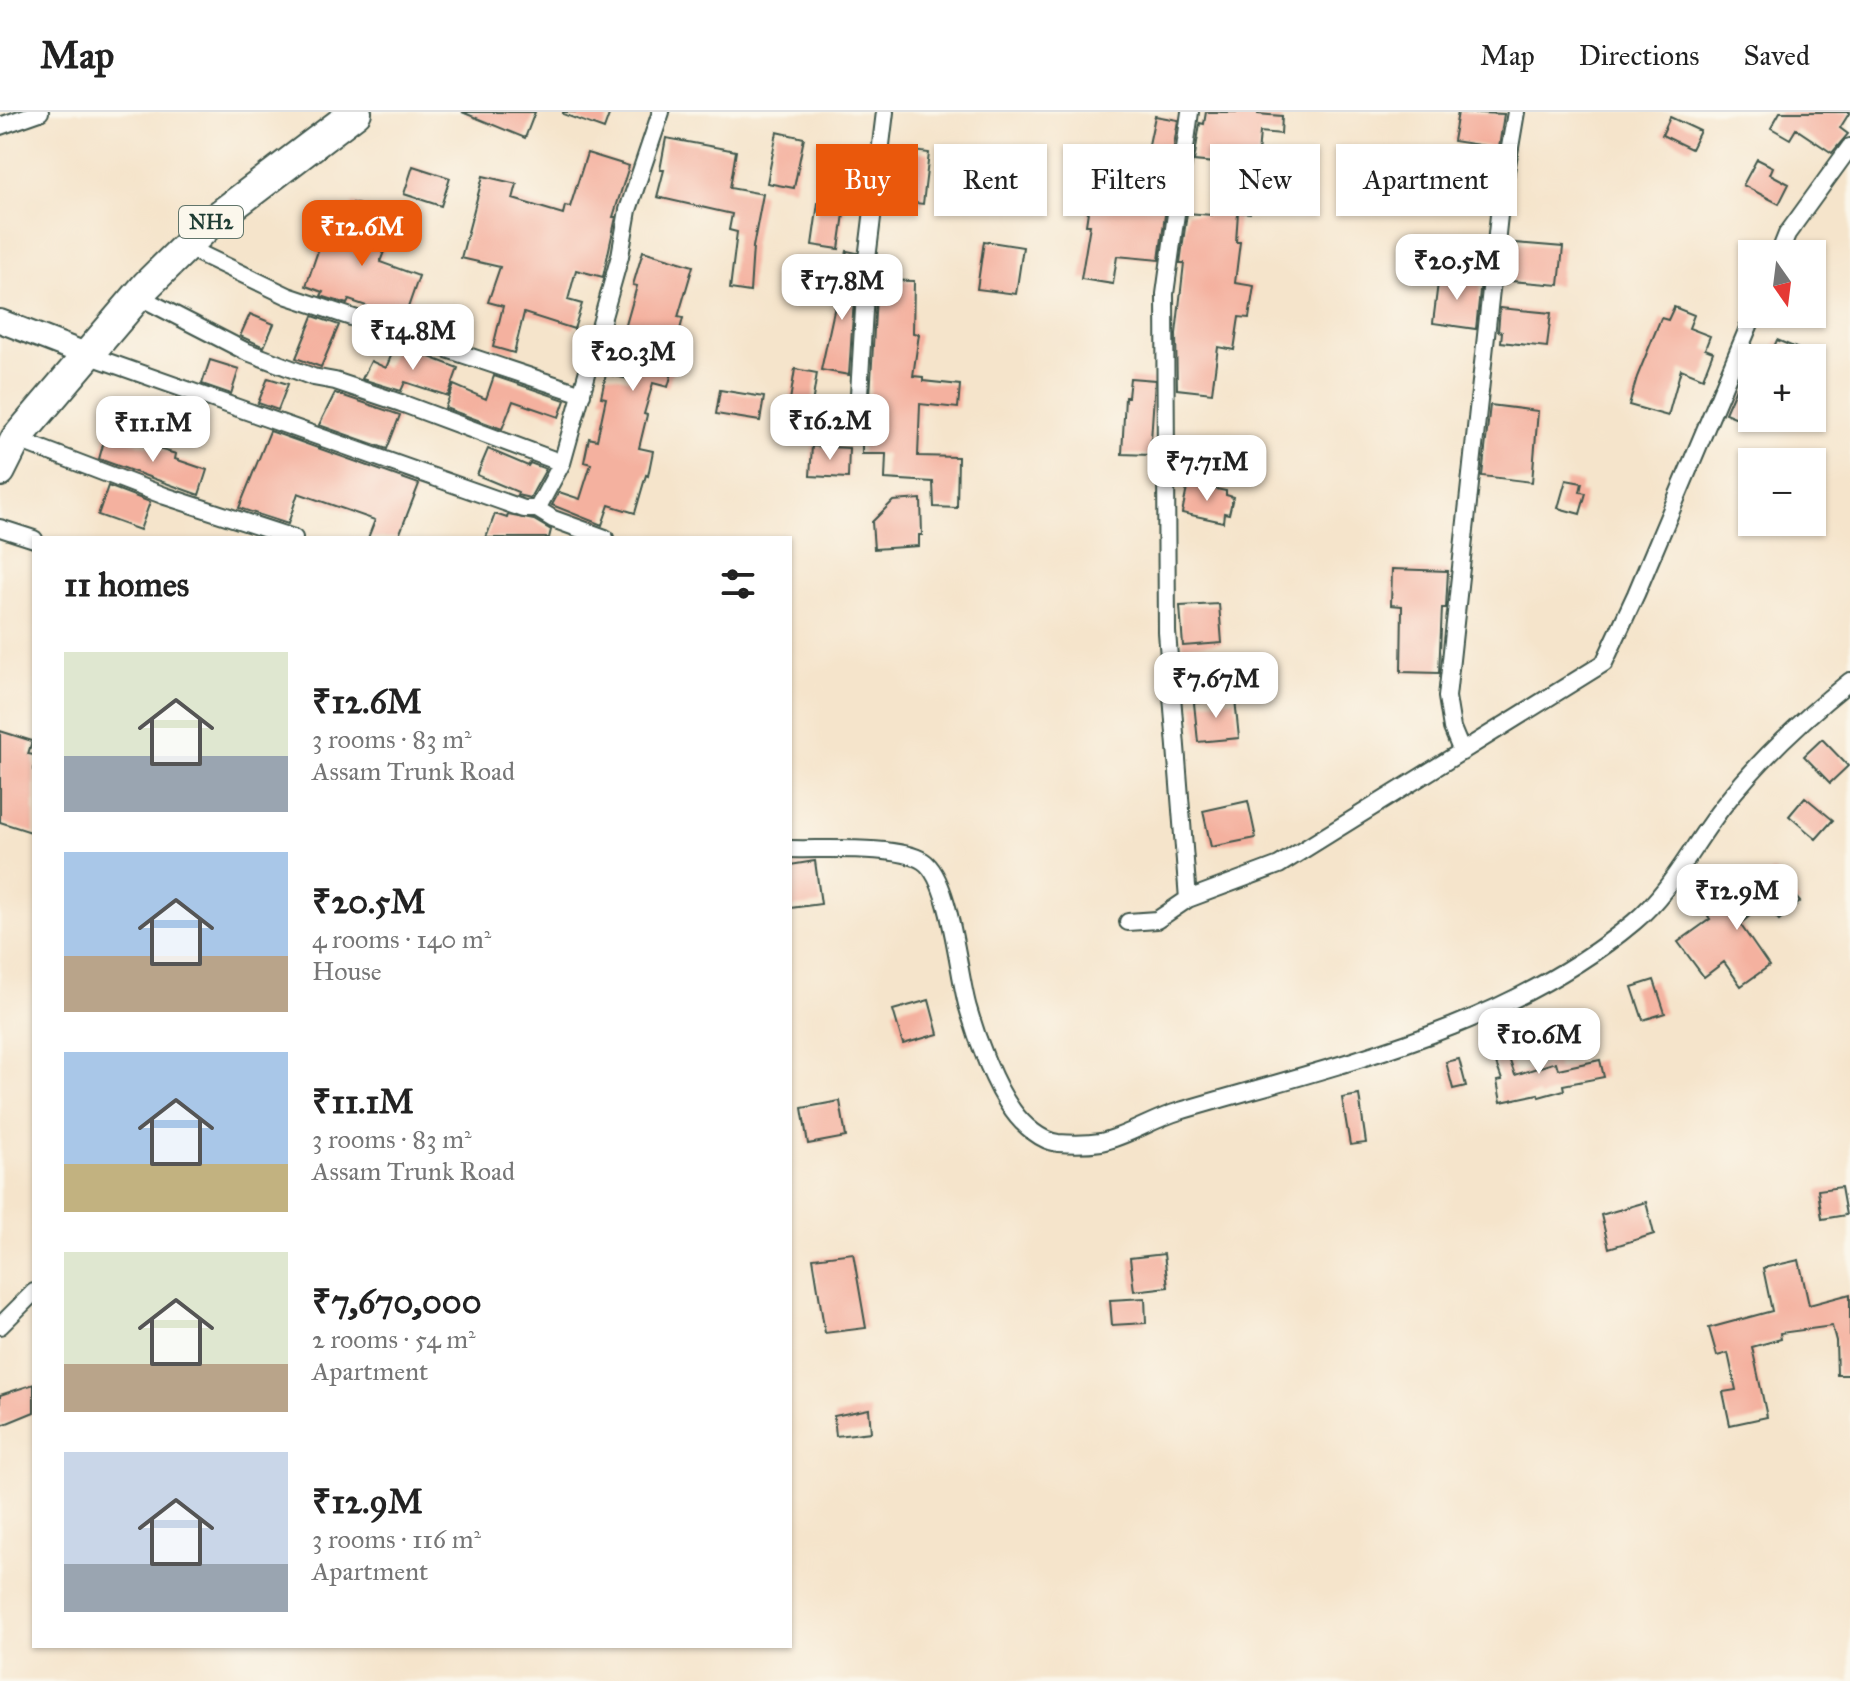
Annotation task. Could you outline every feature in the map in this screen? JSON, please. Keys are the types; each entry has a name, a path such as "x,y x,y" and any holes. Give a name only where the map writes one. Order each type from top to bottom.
{"highway":[{"name":"NH2","path":"0,471 16,439 138,296 186,247 210,223 356,112"}],"street":[{"path":"0,126 40,112"},
{"path":"537,509 562,463 620,256 628,210 661,112"},
{"path":"858,411 867,259 885,112"},
{"path":"1188,899 1167,632 1165,294 1190,112"},
{"path":"1462,752 1452,728 1447,697 1500,206 1516,112"},
{"path":"1785,240 1850,147"},
{"path":"186,247 288,296 582,394"},
{"path":"138,296 245,351 313,377 401,403 562,463"},
{"path":"0,321 524,509 537,509 553,519 600,536"},
{"path":"1128,922 1157,920 1188,899 1279,865 1604,663 1748,328"},
{"path":"16,439 165,496 288,536"},
{"path":"0,528 32,538"},
{"path":"792,849 892,852 923,861 936,876 946,903 967,1004 983,1053 1013,1111 1033,1132 1054,1143 1100,1142 1174,1113 1347,1064 1476,1017 1582,962 1637,920 1725,803 1808,715 1850,681"},
{"path":"0,1326 32,1294"}],"building":[{"path":"462,112 535,112 525,138"},
{"path":"563,112 610,112 604,129"},
{"path":"1206,112 1258,112 1282,116 1281,134 1260,132 1259,144 1210,144 1210,163 1194,161 1200,123 1204,124"},
{"path":"1458,112 1504,114 1500,144 1453,141"},
{"path":"1780,112 1850,112 1840,128 1848,134 1832,153 1796,129 1790,139 1771,128"},
{"path":"1155,116 1178,120 1174,144 1149,144"},
{"path":"1670,117 1700,131 1691,149 1662,135"},
{"path":"777,132 804,138 794,188 767,183"},
{"path":"666,138 736,151 730,188 763,194 753,247 750,292 730,289 737,232 729,230 732,214 657,197 664,170 660,170"},
{"path":"918,152 929,153 923,204 918,203"},
{"path":"587,153 629,166 613,217 616,217 603,277 576,270 568,300 582,304 574,329 524,313 514,353 493,347 503,306 488,302 500,267 461,258 483,176 517,184 513,199 563,214 565,206 570,207"},
{"path":"1757,159 1773,167 1770,174 1789,184 1779,204 1743,185"},
{"path":"413,166 450,178 441,206 404,194"},
{"path":"353,203 380,211 373,233 389,239 380,262 419,276 404,319 349,300 347,304 321,296 323,292 306,286 321,242 336,247"},
{"path":"1194,214 1238,216 1236,242 1240,242 1235,283 1254,286 1249,318 1239,317 1234,350 1218,347 1212,393 1177,389 1176,334 1184,263 1180,263 1187,216"},
{"path":"816,216 844,216 839,249 812,245"},
{"path":"1087,216 1165,216 1159,260 1117,256 1113,284 1081,279 1090,225 1086,225"},
{"path":"984,241 1023,247 1016,294 977,289"},
{"path":"1515,243 1563,247 1559,285 1511,281"},
{"path":"643,251 693,266 678,317 683,318 668,387 653,383 644,414 647,415 639,448 653,451 635,513 609,505 602,525 552,505 559,492 580,499 591,464 584,462 589,438 597,440 606,398 601,397 606,374 629,379 638,343 622,339"},
{"path":"847,251 857,253 849,375 821,370"},
{"path":"1439,275 1481,281 1476,329 1433,323"},
{"path":"877,280 914,281 913,333 919,334 913,376 923,377 923,381 960,385 958,408 920,404 918,456 958,457 957,508 934,507 933,482 885,479 886,454 862,454 862,432 869,412"},
{"path":"1674,307 1694,315 1689,328 1710,336 1705,349 1713,352 1703,378 1681,369 1668,416 1629,405 1661,318 1668,320"},
{"path":"1500,308 1551,313 1547,347 1501,342 1502,332 1498,331"},
{"path":"250,314 274,324 264,347 240,336"},
{"path":"313,316 339,325 321,367 296,358"},
{"path":"396,344 458,368 448,396 405,382 401,391 362,379 371,361 386,368"},
{"path":"210,360 239,369 231,394 202,384"},
{"path":"795,369 817,373 810,417 788,413"},
{"path":"494,376 565,400 559,417 513,401 502,429 445,408 454,385 486,399"},
{"path":"268,378 288,384 278,410 258,403"},
{"path":"1130,378 1155,380 1150,455 1122,454 1125,397 1128,397"},
{"path":"1736,388 1738,389 1738,418 1725,413"},
{"path":"720,390 764,397 760,421 716,414"},
{"path":"335,393 400,415 387,449 319,425"},
{"path":"1490,405 1538,411 1532,482 1482,476"},
{"path":"270,431 419,484 399,536 369,536 375,520 298,493 288,524 239,508"},
{"path":"106,434 176,454 175,459 207,470 199,495 99,459"},
{"path":"812,446 849,448 848,478 810,476"},
{"path":"488,449 528,466 530,463 546,469 530,498 517,495 518,492 477,475"},
{"path":"1566,480 1582,483 1580,492 1586,493 1580,514 1558,508"},
{"path":"1188,483 1226,491 1226,495 1233,497 1229,514 1224,513 1223,522 1182,513"},
{"path":"108,486 150,502 140,530 98,515"},
{"path":"921,499 922,535 919,535 919,546 874,549 872,522 893,501"},
{"path":"495,514 534,520 551,530 550,536 487,536"},
{"path":"1392,569 1448,571 1446,608 1442,608 1439,673 1401,672 1402,606 1391,605"},
{"path":"1219,604 1222,643 1183,646 1180,606"},
{"path":"1235,699 1239,738 1198,742 1194,703"},
{"path":"0,731 32,741 28,754 32,755 32,832 0,822"},
{"path":"1822,739 1848,766 1830,783 1804,756"},
{"path":"1805,797 1833,820 1816,839 1789,816"},
{"path":"1248,801 1256,838 1211,847 1203,811"},
{"path":"815,861 821,904 792,908 792,865"},
{"path":"1773,871 1800,902 1779,920 1764,904 1740,924 1769,966 1741,986 1724,962 1704,977 1678,942 1710,919 1708,916 1728,899 1734,906"},
{"path":"1654,980 1665,1013 1643,1020 1632,987"},
{"path":"929,1000 938,1034 903,1044 893,1010"},
{"path":"1502,1039 1515,1075 1556,1062 1558,1069 1600,1060 1604,1077 1563,1085 1564,1090 1539,1097 1538,1094 1501,1102 1497,1081 1502,1080 1489,1044"},
{"path":"1459,1059 1466,1086 1453,1089 1446,1062"},
{"path":"1359,1095 1366,1143 1350,1145 1342,1098"},
{"path":"840,1101 846,1137 808,1144 802,1108"},
{"path":"1841,1187 1846,1215 1822,1219 1818,1190"},
{"path":"1646,1202 1654,1234 1609,1248 1601,1215"},
{"path":"853,1253 866,1328 825,1333 813,1258"},
{"path":"1164,1254 1168,1287 1134,1291 1130,1258"},
{"path":"1799,1260 1809,1305 1850,1294 1850,1375 1837,1375 1836,1341 1832,1326 1780,1333 1781,1339 1752,1347 1767,1417 1730,1425 1723,1392 1736,1390 1728,1353 1717,1356 1709,1328 1772,1311 1763,1268"},
{"path":"1145,1298 1146,1323 1112,1325 1110,1300"},
{"path":"32,1385 32,1413 0,1426 0,1395"},
{"path":"869,1409 871,1432 836,1436 834,1416"}]}
